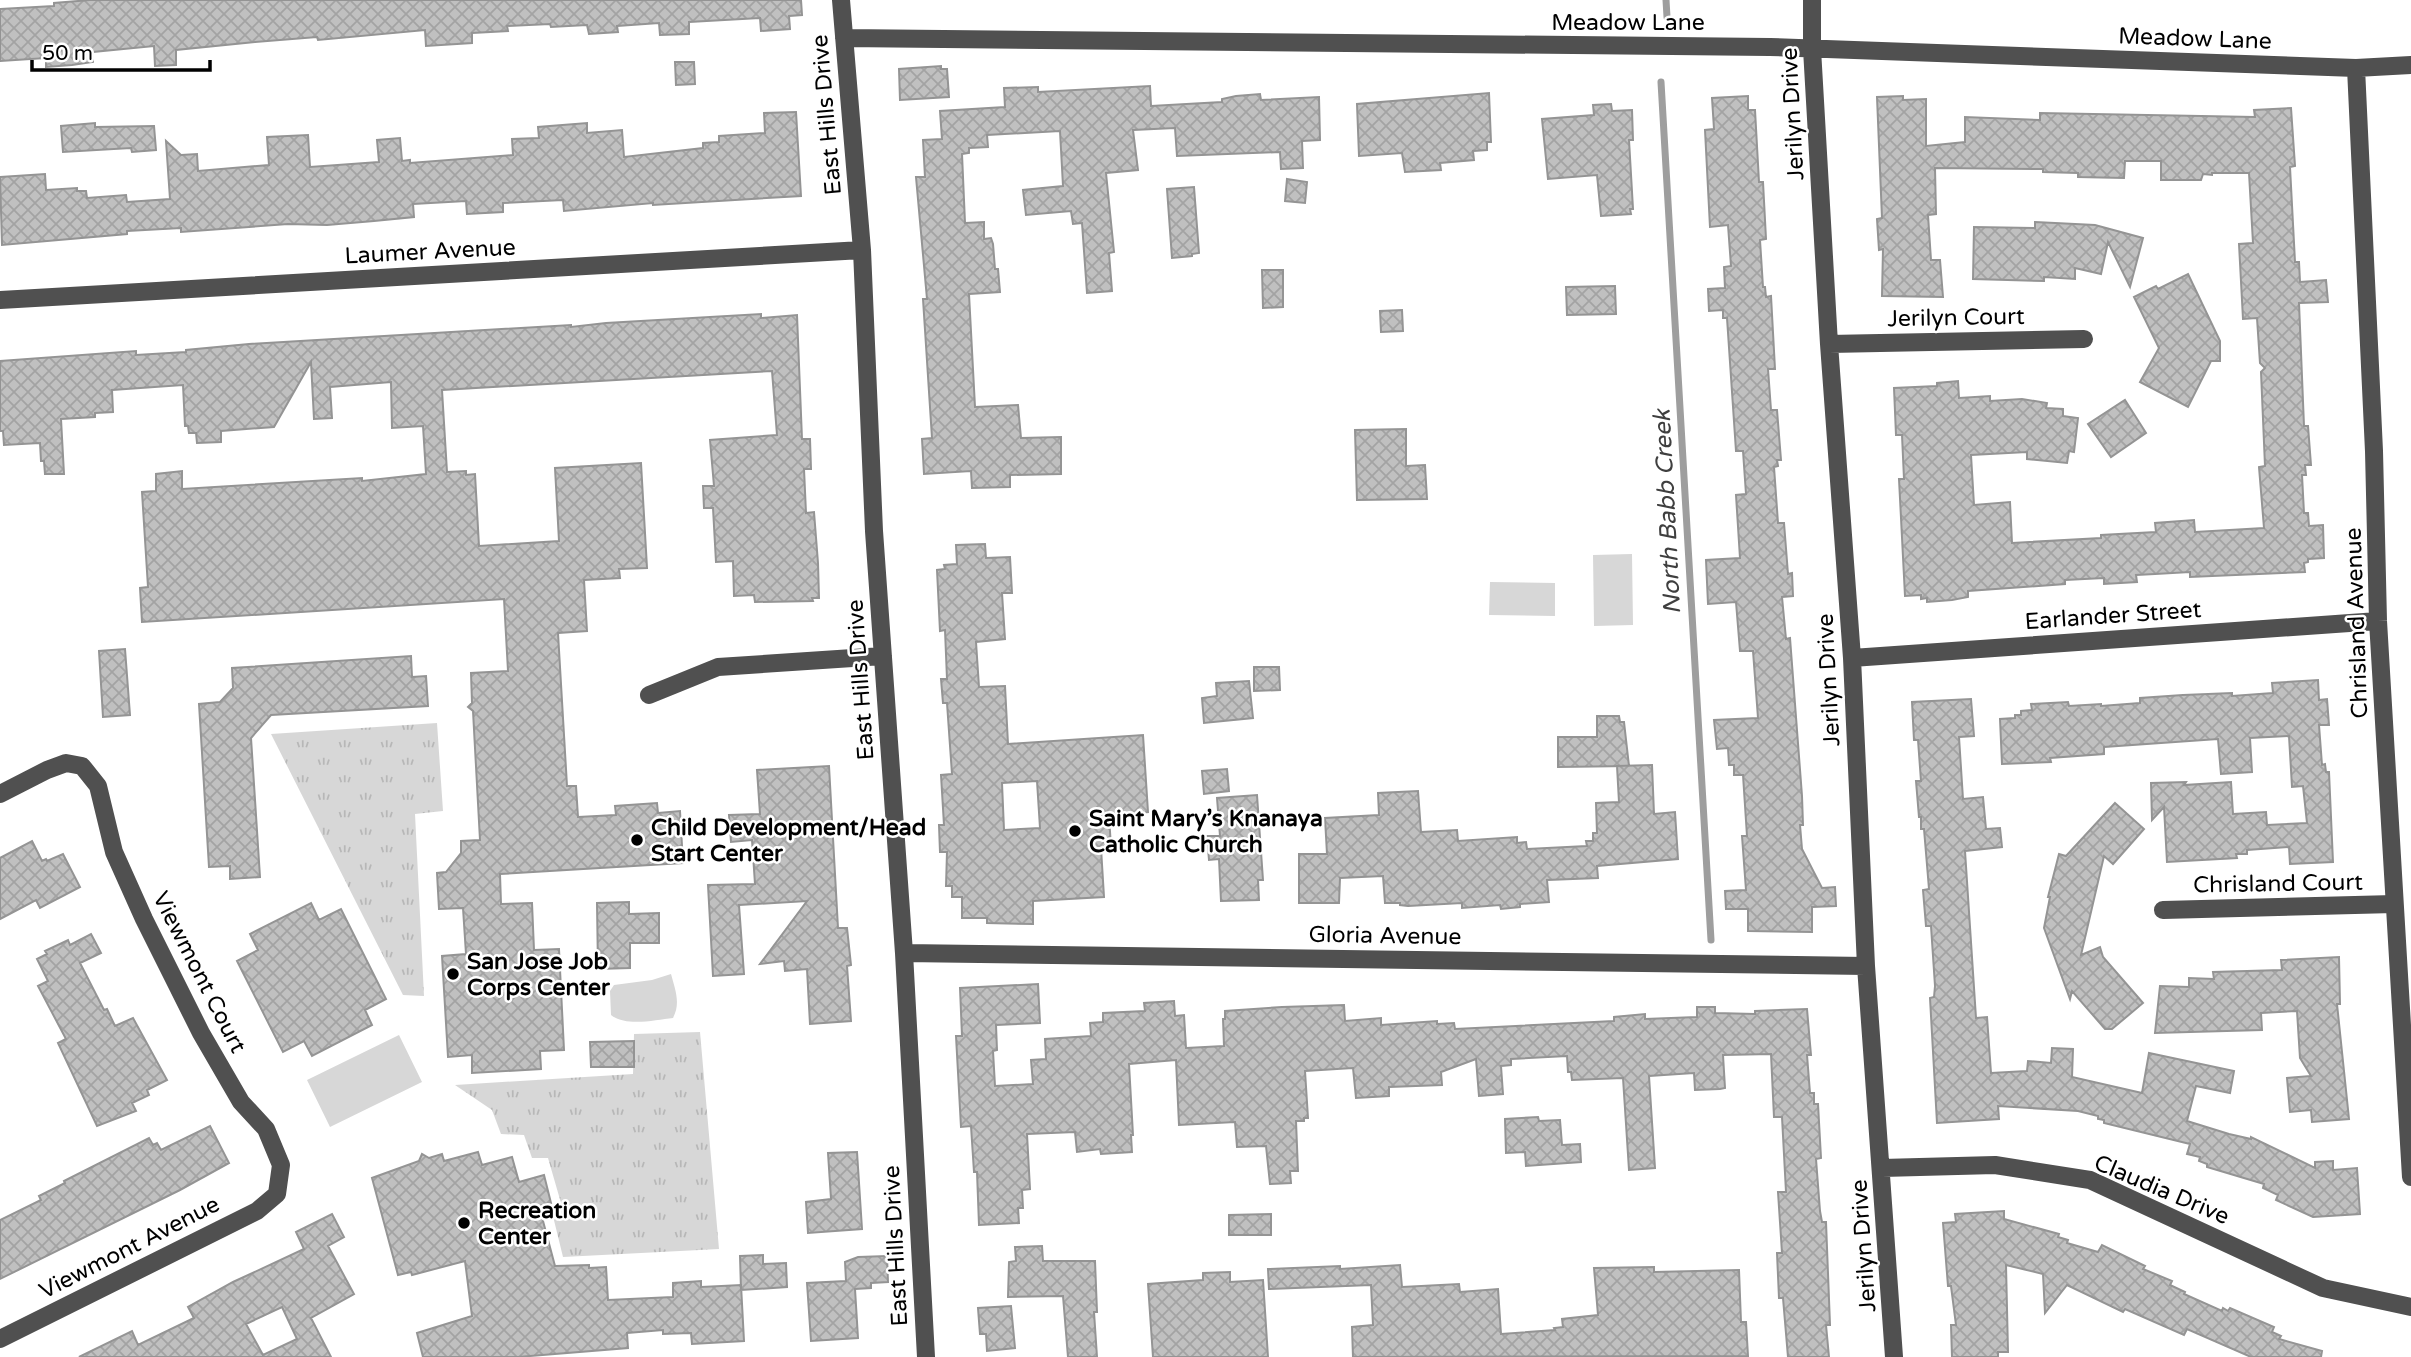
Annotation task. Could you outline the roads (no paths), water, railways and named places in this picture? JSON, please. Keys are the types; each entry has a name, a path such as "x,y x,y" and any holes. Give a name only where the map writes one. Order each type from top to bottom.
{"street":[{"name":"East Hills Drive","path":"841,0 862,250 874,531 904,953 926,1357"},
{"name":"Jerilyn Drive","path":"1812,0 1812,49 1829,344 1852,658 1866,966 1894,1357"},
{"name":"Meadow Lane","path":"844,38 1812,49 2356,68 2411,65"},
{"name":"Chrisland Avenue","path":"2356,68 2374,451 2378,621 2411,1177"},
{"name":"Laumer Avenue","path":"0,300 862,250"},
{"name":"Jerilyn Court","path":"1829,344 2084,339"},
{"name":"Earlander Street","path":"1852,658 2378,621"},
{"path":"649,695 718,667 883,656"},
{"name":"Viewmont Court","path":"0,794 66,763 82,766 98,786 114,852 144,919 241,1102 266,1129 281,1166 277,1194"},
{"name":"Chrisland Court","path":"2163,910 2395,904"},
{"name":"Gloria Avenue","path":"904,953 1866,966"},
{"name":"Claudia Drive","path":"1882,1168 1995,1166 2090,1180 2323,1288 2411,1307"},
{"name":"Viewmont Avenue","path":"0,1339 257,1211 277,1194"}],"waterway":[{"name":"North Babb Creek","path":"1666,0 1667,17"},
{"name":"North Babb Creek","path":"1661,82 1711,940"}],"place":[{"name":"Saint Mary’s Knanaya Catholic Church","path":"1075,831"},
{"name":"Child Development/Head Start Center","path":"637,840"},
{"name":"San Jose Job Corps Center","path":"453,974"},
{"name":"Recreation Center","path":"464,1223"}]}
